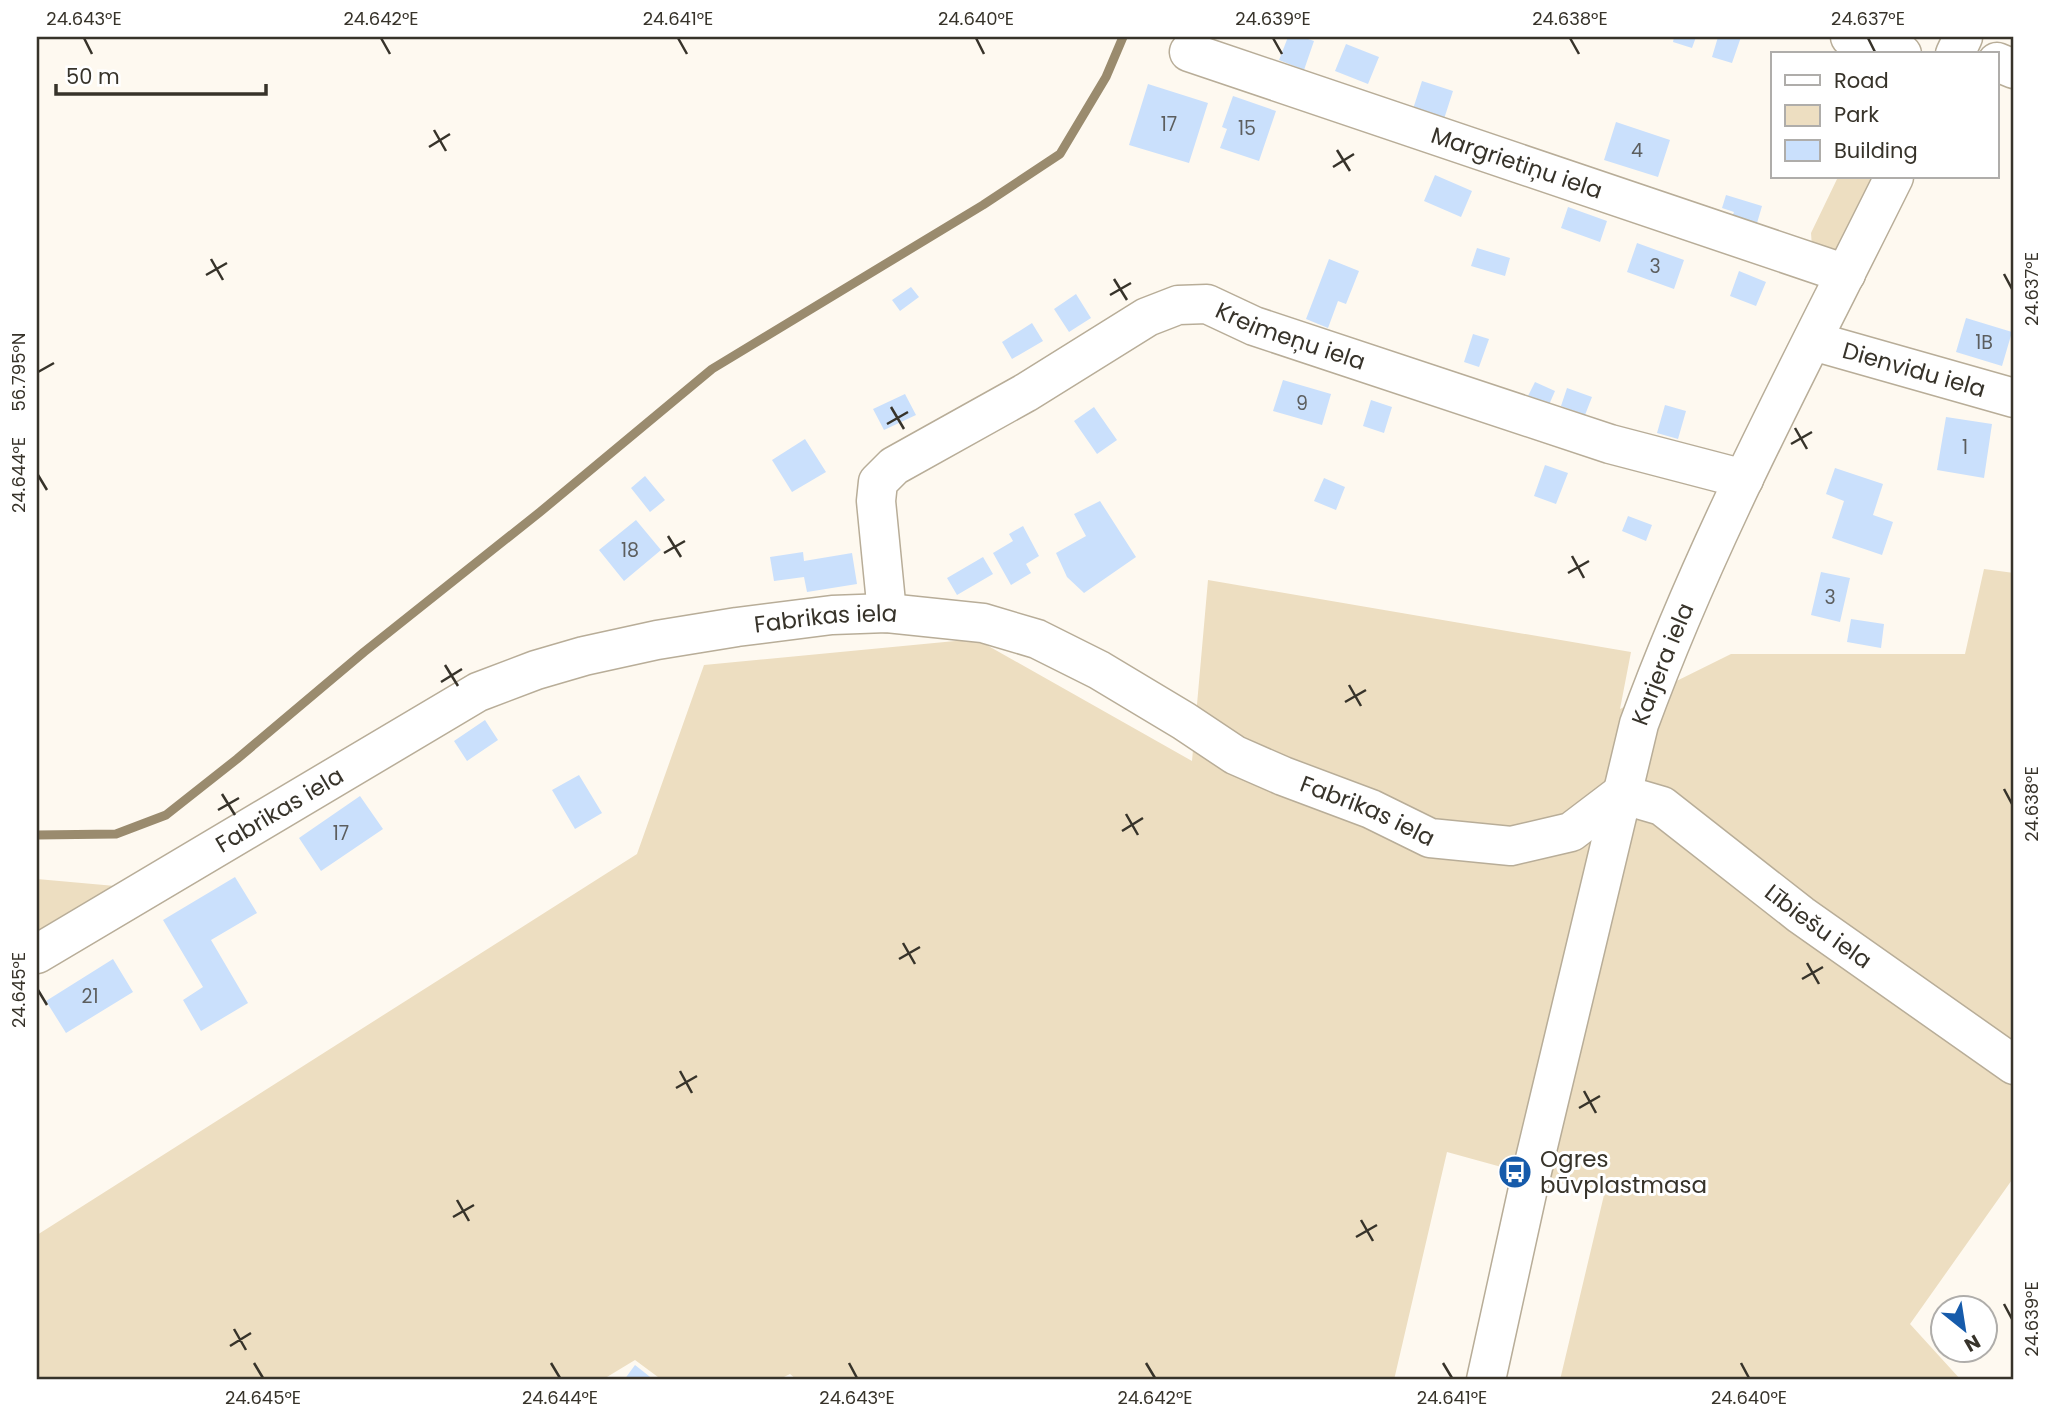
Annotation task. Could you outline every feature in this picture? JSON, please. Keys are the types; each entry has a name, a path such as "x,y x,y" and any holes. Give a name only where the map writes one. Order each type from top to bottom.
{"street":[{"path":"1850,37 1896,52"},
{"name":"Margrietiņu iela","path":"1189,52 1846,274"},
{"name":"Karjera iela","path":"1486,1380 1529,1184 1639,724 1658,673 1744,479 1894,178"},
{"name":"Kreimeņu iela","path":"887,613 876,501 878,482 894,466 1025,393 1147,317 1178,305 1207,304 1254,326 1610,444 1744,479"},
{"name":"Dienvidu iela","path":"1812,341 2014,398"},
{"name":"Fabrikas iela","path":"39,952 478,692 536,670 584,656 657,640 832,615 887,613 983,623 1037,639 1098,670 1235,755 1371,809 1430,838 1511,846 1571,832 1621,794"},
{"name":"Lībiešu iela","path":"1621,794 1662,806 1801,915 2014,1065"}],"green space":[{"path":"1838,178 1878,178 1838,255 1812,247 1811,233"},
{"path":"1984,569 2014,573 2014,1177 1931,1294 1928,1294 1928,1299 1910,1324 1928,1344 1928,1364 1946,1364 1961,1380 1560,1380 1604,1195 1447,1152 1394,1380 797,1380 790,1374 778,1380 662,1380 635,1360 602,1380 37,1380 37,1235 637,854 704,665 976,639 1192,761 1208,580 1631,652 1620,709 1731,654 1965,654"},
{"path":"37,879 115,886 37,938"}],"building":[{"path":"1288,37 1302,37 1314,41 1304,70 1279,60"},
{"path":"1674,37 1696,37 1692,48 1673,42"},
{"path":"1718,37 1741,37 1732,63 1712,57"},
{"path":"1346,44 1379,57 1368,84 1335,71"},
{"path":"1422,81 1453,91 1444,119 1413,109"},
{"path":"1148,84 1208,103 1189,163 1129,145"},
{"path":"1233,96 1276,111 1259,161 1220,148 1227,129 1222,127"},
{"path":"1616,122 1670,140 1658,177 1604,160"},
{"path":"1435,175 1472,191 1461,217 1424,201"},
{"path":"1726,195 1762,206 1755,230 1730,222 1734,212 1722,208"},
{"path":"1568,207 1607,221 1600,242 1561,228"},
{"path":"1637,243 1684,260 1674,289 1627,272"},
{"path":"1477,248 1510,258 1505,276 1471,266"},
{"path":"1329,259 1359,271 1346,304 1338,301 1328,328 1306,319"},
{"path":"1739,271 1766,282 1756,306 1730,296"},
{"path":"911,287 919,297 900,311 892,300"},
{"path":"1076,294 1091,318 1069,332 1054,309"},
{"path":"1966,318 2012,332 2002,366 1956,352"},
{"path":"1032,323 1043,341 1012,359 1002,342"},
{"path":"1473,334 1489,339 1479,367 1464,362"},
{"path":"1283,380 1331,394 1322,425 1273,411"},
{"path":"1535,382 1555,391 1548,407 1527,398"},
{"path":"1567,388 1592,397 1585,415 1561,406"},
{"path":"905,394 916,415 884,430 873,409"},
{"path":"1371,400 1392,407 1384,433 1363,426"},
{"path":"1665,405 1686,411 1678,439 1657,433"},
{"path":"1094,407 1117,440 1097,454 1074,421"},
{"path":"1946,417 1992,424 1984,478 1937,470"},
{"path":"805,439 826,472 792,492 772,460"},
{"path":"1545,465 1568,473 1556,504 1534,496"},
{"path":"1835,468 1883,484 1873,515 1893,522 1882,555 1832,538 1844,501 1826,494"},
{"path":"645,476 665,500 650,512 631,488"},
{"path":"1324,478 1345,487 1336,510 1314,501"},
{"path":"1100,501 1136,557 1084,593 1067,577 1056,553 1086,536 1074,514"},
{"path":"1628,516 1652,525 1646,541 1622,531"},
{"path":"636,520 661,550 624,581 599,550"},
{"path":"1023,526 1039,556 1026,564 1031,573 1011,585 993,553 1013,541 1009,534"},
{"path":"803,552 804,561 852,553 857,584 807,592 804,577 774,581 770,557"},
{"path":"983,557 993,574 957,595 947,578"},
{"path":"1821,572 1850,578 1840,622 1811,615"},
{"path":"1851,619 1884,624 1881,648 1847,642"},
{"path":"485,720 498,740 467,761 454,741"},
{"path":"579,775 602,813 575,829 552,790"},
{"path":"360,796 383,829 321,871 299,838"},
{"path":"235,877 257,913 211,940 248,1003 201,1031 183,1000 203,987 163,920"},
{"path":"113,959 133,992 66,1033 46,1001"},
{"path":"635,1365 654,1380 624,1380"}],"waterway":[{"path":"37,835 116,834 166,815 712,369 983,205 1060,154 1106,77 1123,37"}],"place":[{"name":"Ogres būvplastmasa","path":"1515,1172"}]}
